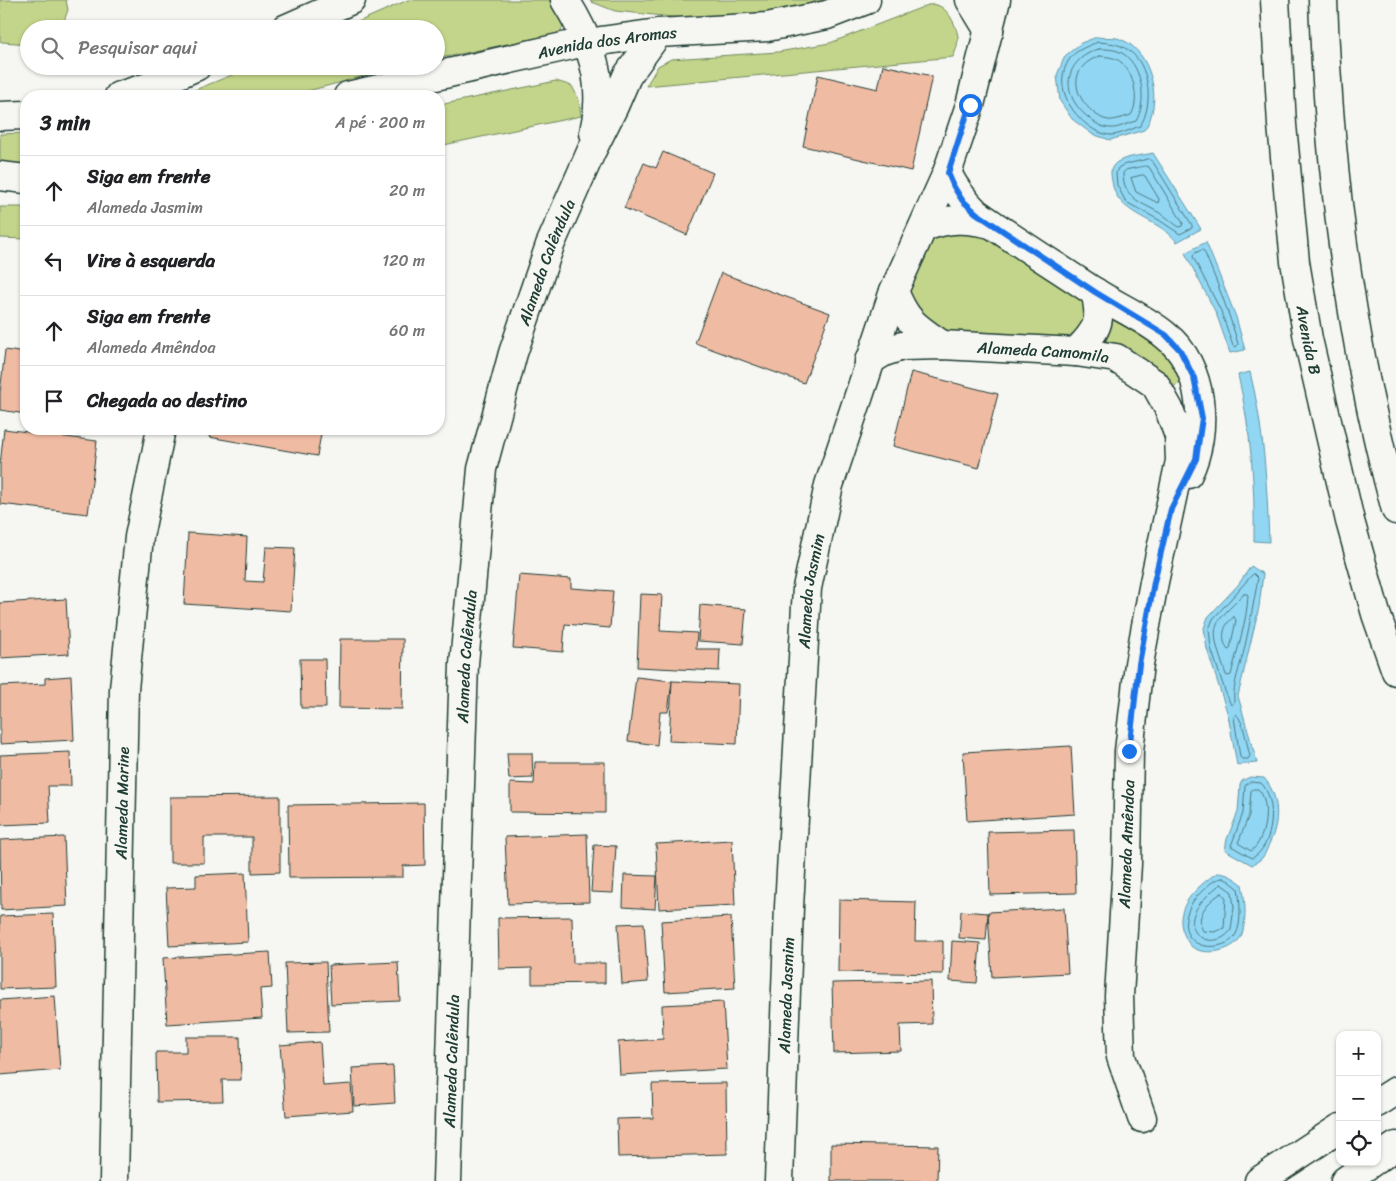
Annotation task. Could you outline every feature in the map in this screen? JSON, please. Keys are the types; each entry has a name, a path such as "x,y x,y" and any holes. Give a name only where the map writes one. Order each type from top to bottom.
{"street":[{"path":"306,20 351,0"},
{"name":"Alameda Calêndula","path":"565,0 588,43 597,81 598,106 591,152"},
{"name":"Avenida dos Aromas","path":"445,73 572,44 658,33 767,26 826,15 866,0"},
{"path":"970,0 989,31"},
{"name":"Alameda Jasmim","path":"779,1181 789,907 807,588 829,485 894,291 948,173 970,105 996,0"},
{"name":"Avenida B","path":"1276,0 1282,125 1295,262 1308,339 1350,521 1376,614 1396,671"},
{"path":"1323,0 1326,86 1345,268 1363,373 1384,468 1396,510"},
{"name":"Alameda Calêndula","path":"447,1181 464,664 482,469 513,353 550,245 627,76 658,33"},
{"path":"136,90 176,75"},
{"name":"Avenida dos Aromas","path":"374,90 438,75"},
{"path":"0,116 20,116"},
{"path":"948,173 962,200 976,213 1095,292 1166,335 1180,350 1194,378 1202,418 1196,459 1171,509"},
{"path":"0,176 20,178"},
{"path":"924,227 942,221 959,219 993,225"},
{"path":"894,291 902,310 913,325 942,345"},
{"path":"1076,352 1090,339 1097,323 1100,309 1095,292"},
{"name":"Alameda Camomila","path":"869,361 884,352 902,346 942,345 1076,352 1116,358 1156,384 1180,436 1180,461 1171,509"},
{"name":"Alameda Marine","path":"114,1181 124,689 139,537 160,435"},
{"name":"Alameda Amêndoa","path":"1142,1118 1121,1057 1119,1014 1127,864 1129,751 1139,664 1154,582 1171,509"},
{"path":"1381,1100 1396,1091"},
{"path":"1259,1181 1336,1131"},
{"path":"1381,1156 1396,1146"},
{"path":"1344,1181 1366,1166"}],"green space":[{"path":"0,0 66,0 68,10 64,20 20,20 20,43 0,41"},
{"path":"408,0 551,0 565,21 561,31 555,34 445,57 445,20 362,20"},
{"path":"590,0 831,0 797,10 731,18 682,18 615,11"},
{"path":"928,5 944,9 954,23 958,37 953,57 646,86 658,66 671,59 778,52 830,43"},
{"path":"232,75 368,75 312,90 195,90"},
{"path":"556,81 572,86 579,100 581,116 445,145 445,104"},
{"path":"20,133 20,165 0,166 0,134"},
{"path":"0,207 20,207 20,239 0,238"},
{"path":"942,233 979,233 1079,295 1086,314 1081,325 1066,338 939,332 910,300 910,291 923,253 935,238"},
{"path":"1117,318 1141,330 1172,360 1180,383 1170,386 1105,339 1106,326"}],"water":[{"path":"1097,37 1117,38 1127,43 1136,50 1149,70 1154,94 1151,118 1144,130 1110,140 1092,134 1072,119 1060,101 1057,75 1065,56 1081,43"},
{"path":"1153,153 1201,229 1177,242 1159,227 1129,209 1115,193 1111,175 1113,166 1126,158"},
{"path":"1206,242 1236,317 1245,350 1230,353 1216,313 1185,253"},
{"path":"1250,372 1259,414 1264,456 1269,542 1254,541 1254,498 1251,457 1238,375"},
{"path":"1251,566 1263,574 1259,607 1238,696 1257,763 1237,765 1228,715 1207,649 1204,628 1208,617 1238,585"},
{"path":"1250,777 1264,778 1273,793 1277,810 1273,836 1266,852 1262,858 1252,865 1225,850 1227,839 1238,812 1240,785 1242,781"},
{"path":"1217,873 1227,875 1242,884 1245,922 1242,934 1234,945 1220,951 1205,952 1192,947 1188,942 1181,925 1181,916 1188,899 1202,884"}],"building":[{"path":"883,65 932,76 911,171 803,146 818,75 878,89"},
{"path":"663,152 713,173 687,235 624,208 644,163 656,168"},
{"path":"721,273 830,313 804,383 695,343"},
{"path":"5,350 20,352 20,413 0,410"},
{"path":"911,372 998,394 979,468 893,446"},
{"path":"4,429 20,431 20,435 50,435 97,441 88,514 0,504 0,465"},
{"path":"210,435 321,435 317,456 209,437"},
{"path":"188,533 247,537 245,581 263,582 266,547 295,548 291,611 184,604"},
{"path":"519,575 571,579 571,588 613,591 610,628 565,624 563,652 513,648"},
{"path":"640,594 662,595 660,631 697,633 696,649 720,649 719,671 637,667"},
{"path":"66,599 69,654 0,658 0,603"},
{"path":"700,605 746,609 743,644 698,641"},
{"path":"340,639 403,639 402,709 339,708"},
{"path":"300,659 325,659 326,708 301,708"},
{"path":"71,676 74,740 0,744 0,686 45,684 45,678"},
{"path":"636,677 672,681 668,712 660,712 657,745 628,741"},
{"path":"672,681 739,684 737,744 669,741"},
{"path":"1071,746 1075,814 967,821 963,752"},
{"path":"70,752 71,786 48,786 50,823 0,825 0,755"},
{"path":"507,753 532,753 533,778 509,779"},
{"path":"535,762 605,762 605,813 510,812 510,783 534,784"},
{"path":"280,796 280,872 252,873 252,837 204,837 204,863 170,863 170,797"},
{"path":"424,803 425,865 403,866 403,877 289,878 288,805"},
{"path":"1074,830 1076,893 990,895 988,832"},
{"path":"587,834 589,902 508,904 505,837"},
{"path":"64,837 67,906 1,910 0,840"},
{"path":"732,840 735,905 659,909 656,844"},
{"path":"594,845 616,846 613,893 591,892"},
{"path":"245,873 248,942 169,946 166,888 196,887 196,875"},
{"path":"624,875 657,876 655,909 623,907"},
{"path":"839,900 916,902 915,941 943,941 943,974 838,972"},
{"path":"1064,908 1068,973 992,977 988,912"},
{"path":"961,911 988,913 986,940 959,938"},
{"path":"53,914 56,987 0,989 0,916"},
{"path":"572,917 573,963 605,963 605,983 532,984 532,968 499,969 498,918"},
{"path":"731,917 735,988 665,992 661,921"},
{"path":"644,923 648,982 622,984 618,924"},
{"path":"952,941 980,943 977,983 950,981"},
{"path":"270,952 272,988 260,989 262,1018 167,1024 163,958"},
{"path":"326,962 329,1032 288,1033 285,963"},
{"path":"398,962 400,1001 331,1004 329,965"},
{"path":"931,981 932,1024 900,1025 901,1051 834,1053 832,983"},
{"path":"55,996 60,1070 0,1075 0,1000"},
{"path":"723,1002 727,1069 620,1075 618,1042 663,1039 662,1005"},
{"path":"186,1037 240,1037 241,1080 222,1080 223,1101 157,1102 156,1052 186,1052"},
{"path":"320,1042 323,1086 351,1084 353,1111 286,1116 280,1045"},
{"path":"393,1066 395,1103 354,1106 352,1068"},
{"path":"726,1083 727,1154 618,1157 617,1119 653,1118 652,1084"},
{"path":"831,1144 938,1146 937,1181 831,1181"}],"route":[{"path":"970,105 948,173 962,200 993,225 1095,292 1166,335 1180,350 1194,378 1202,418 1196,459 1171,509 1154,582 1139,664 1129,751"}]}
